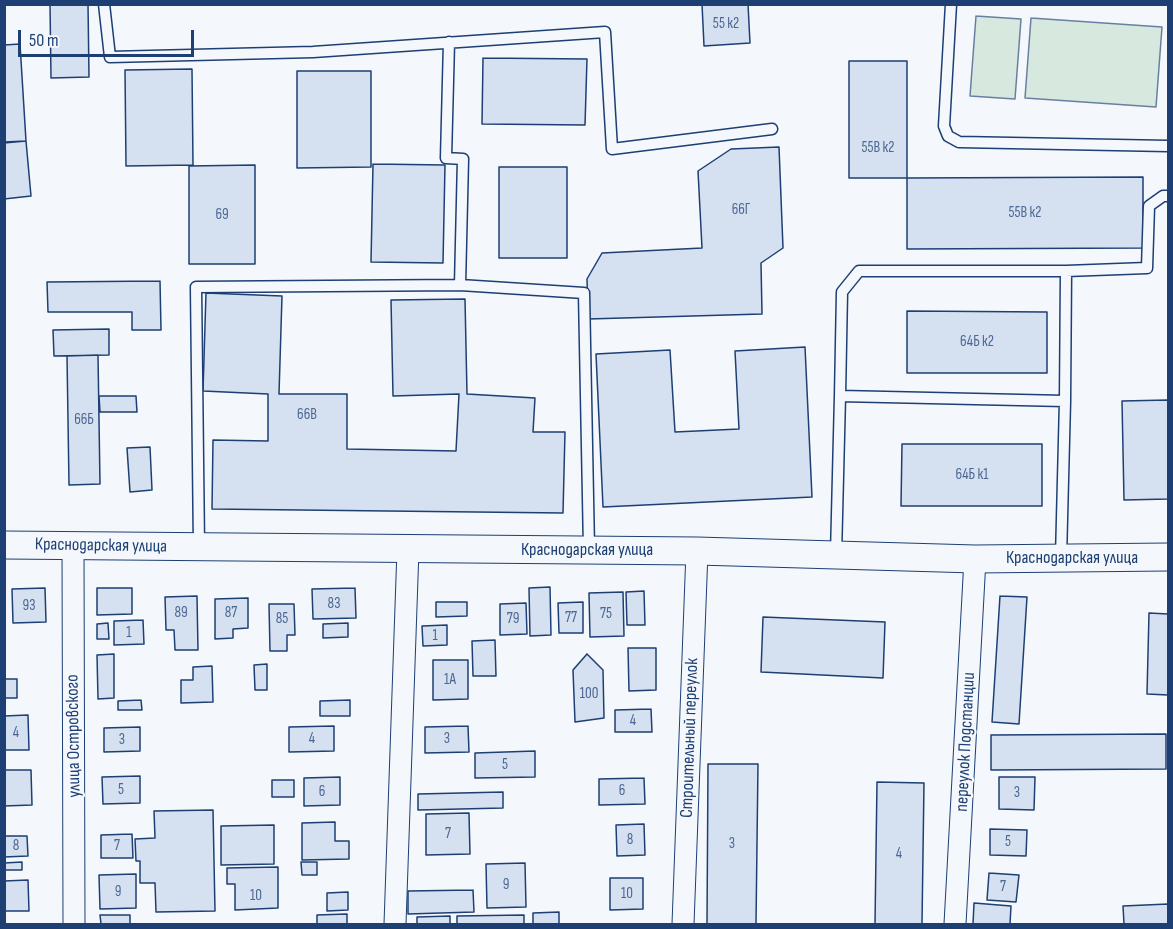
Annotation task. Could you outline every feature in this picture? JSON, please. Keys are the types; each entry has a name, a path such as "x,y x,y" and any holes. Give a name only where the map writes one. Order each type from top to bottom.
{"street":[{"name":"Краснодарская улица","path":"4,545 697,551 975,559 1168,557"},
{"name":"улица Островского","path":"73,547 74,924"},
{"path":"395,924 408,549"},
{"name":"Строительный переулок","path":"683,924 697,551"},
{"name":"переулок Подстанции","path":"955,924 975,559"}],"lane":[{"path":"104,4 110,57 313,52 604,32 612,149 772,129"},
{"path":"951,4 944,126 948,136 959,142 1168,146"},
{"path":"449,42 446,158 463,159 460,285"},
{"path":"836,555 842,292 859,271 1066,271 1147,268 1149,206 1162,196 1168,196"},
{"path":"1061,558 1066,271"},
{"path":"199,548 196,287 460,285 584,293 589,550"},
{"path":"840,396 1065,401"}],"shaded area":[{"path":"976,16 1021,19 1015,99 970,96"},
{"path":"1031,18 1162,27 1156,107 1025,98"}],"building":[{"path":"50,4 88,4 89,77 51,78"},
{"path":"702,4 748,4 750,43 704,46"},
{"path":"20,44 26,141 4,142 4,45"},
{"path":"483,58 587,59 585,125 482,124"},
{"path":"849,61 907,61 907,178 849,178"},
{"path":"192,69 193,165 126,166 125,70"},
{"path":"297,71 371,71 371,167 297,168"},
{"path":"26,141 31,196 4,199 4,143"},
{"path":"779,147 783,248 761,263 762,314 588,319 587,279 602,253 702,248 698,171 731,149"},
{"path":"373,164 445,165 443,263 371,262"},
{"path":"255,165 255,264 189,264 189,166"},
{"path":"499,167 567,167 567,258 499,258"},
{"path":"1143,177 1143,248 907,249 907,178"},
{"path":"160,281 161,330 132,330 132,312 48,312 47,282"},
{"path":"206,293 282,296 279,394 347,394 347,449 456,451 459,394 393,396 391,300 465,299 467,394 535,398 533,432 565,432 563,513 212,509 213,440 268,441 268,394 203,391"},
{"path":"907,311 1047,312 1047,373 907,373"},
{"path":"109,329 109,355 54,356 53,330"},
{"path":"805,347 812,497 603,507 596,354 670,350 675,432 739,429 735,351"},
{"path":"98,355 100,484 69,485 67,356"},
{"path":"99,396 136,396 137,412 100,412"},
{"path":"1168,400 1168,499 1124,500 1122,401"},
{"path":"902,444 1042,444 1042,506 901,506"},
{"path":"150,447 152,490 130,492 127,448"},
{"path":"550,587 551,635 530,636 529,588"},
{"path":"45,588 46,622 13,623 12,589"},
{"path":"97,588 132,588 132,614 97,615"},
{"path":"355,588 356,618 313,619 312,589"},
{"path":"644,591 645,625 627,625 626,592"},
{"path":"623,592 624,636 590,637 589,593"},
{"path":"197,596 198,650 175,650 174,630 166,630 165,597"},
{"path":"1000,596 1027,597 1019,724 992,722"},
{"path":"248,598 248,628 233,629 233,638 215,639 215,599"},
{"path":"436,602 467,602 467,616 436,617"},
{"path":"583,602 583,633 559,633 558,603"},
{"path":"526,603 527,634 500,635 500,604"},
{"path":"269,604 294,604 295,635 287,635 287,651 270,651"},
{"path":"1149,613 1168,614 1168,695 1147,694"},
{"path":"763,617 885,622 883,678 761,672"},
{"path":"143,620 144,644 114,645 114,621"},
{"path":"108,623 109,639 97,639 97,624"},
{"path":"348,623 348,637 323,638 323,624"},
{"path":"447,625 447,645 423,646 422,626"},
{"path":"495,640 496,676 473,676 472,641"},
{"path":"628,648 656,648 656,690 629,691"},
{"path":"114,654 114,698 98,699 97,655"},
{"path":"587,654 603,670 604,718 575,722 573,670"},
{"path":"433,660 468,660 468,699 433,700"},
{"path":"267,664 267,690 255,690 254,665"},
{"path":"212,666 213,702 181,703 181,680 193,680 193,667"},
{"path":"4,679 17,679 17,698 4,698"},
{"path":"141,700 142,710 118,710 118,701"},
{"path":"350,700 350,716 320,716 320,701"},
{"path":"651,709 652,732 615,732 615,710"},
{"path":"28,715 29,750 4,750 4,716"},
{"path":"334,726 334,751 289,752 289,727"},
{"path":"468,726 469,752 425,753 425,727"},
{"path":"140,727 140,751 104,752 104,728"},
{"path":"1166,734 1166,769 991,770 991,735"},
{"path":"535,751 535,777 475,778 475,753"},
{"path":"708,764 758,764 756,924 707,924"},
{"path":"4,770 31,770 32,805 4,806"},
{"path":"140,776 140,803 103,804 102,777"},
{"path":"340,777 340,805 304,806 304,778"},
{"path":"999,777 1035,777 1034,810 999,809"},
{"path":"644,778 645,804 599,805 599,779"},
{"path":"272,780 294,780 294,797 272,797"},
{"path":"877,782 924,783 922,924 875,924"},
{"path":"503,792 503,808 418,810 418,794"},
{"path":"213,810 215,911 156,912 155,883 140,883 140,861 136,861 135,839 155,838 154,811"},
{"path":"469,813 470,854 426,855 426,814"},
{"path":"335,822 335,841 349,841 349,859 302,860 302,823"},
{"path":"644,824 645,855 617,856 616,825"},
{"path":"274,825 274,864 221,865 221,826"},
{"path":"990,829 1027,830 1026,856 990,855"},
{"path":"132,834 133,858 101,858 101,835"},
{"path":"4,836 27,836 28,856 4,857"},
{"path":"22,862 22,870 4,870 4,863"},
{"path":"301,862 317,862 317,875 302,875"},
{"path":"525,863 526,907 487,908 486,864"},
{"path":"278,867 278,908 235,910 235,884 227,884 227,868"},
{"path":"989,873 1019,875 1016,902 987,900"},
{"path":"136,874 136,908 100,909 99,875"},
{"path":"610,878 643,878 643,909 610,910"},
{"path":"28,880 29,911 4,911 4,881"},
{"path":"473,890 474,912 408,914 408,891"},
{"path":"348,892 348,910 327,911 327,893"},
{"path":"974,903 1011,906 1010,924 973,924"},
{"path":"1168,904 1168,924 1124,924 1123,906"},
{"path":"559,912 559,924 533,924 533,913"},
{"path":"347,914 347,924 317,924 317,915"},
{"path":"100,915 130,915 130,924 101,924"},
{"path":"524,915 524,924 457,924 457,916"},
{"path":"450,916 450,924 417,924 417,917"}]}
